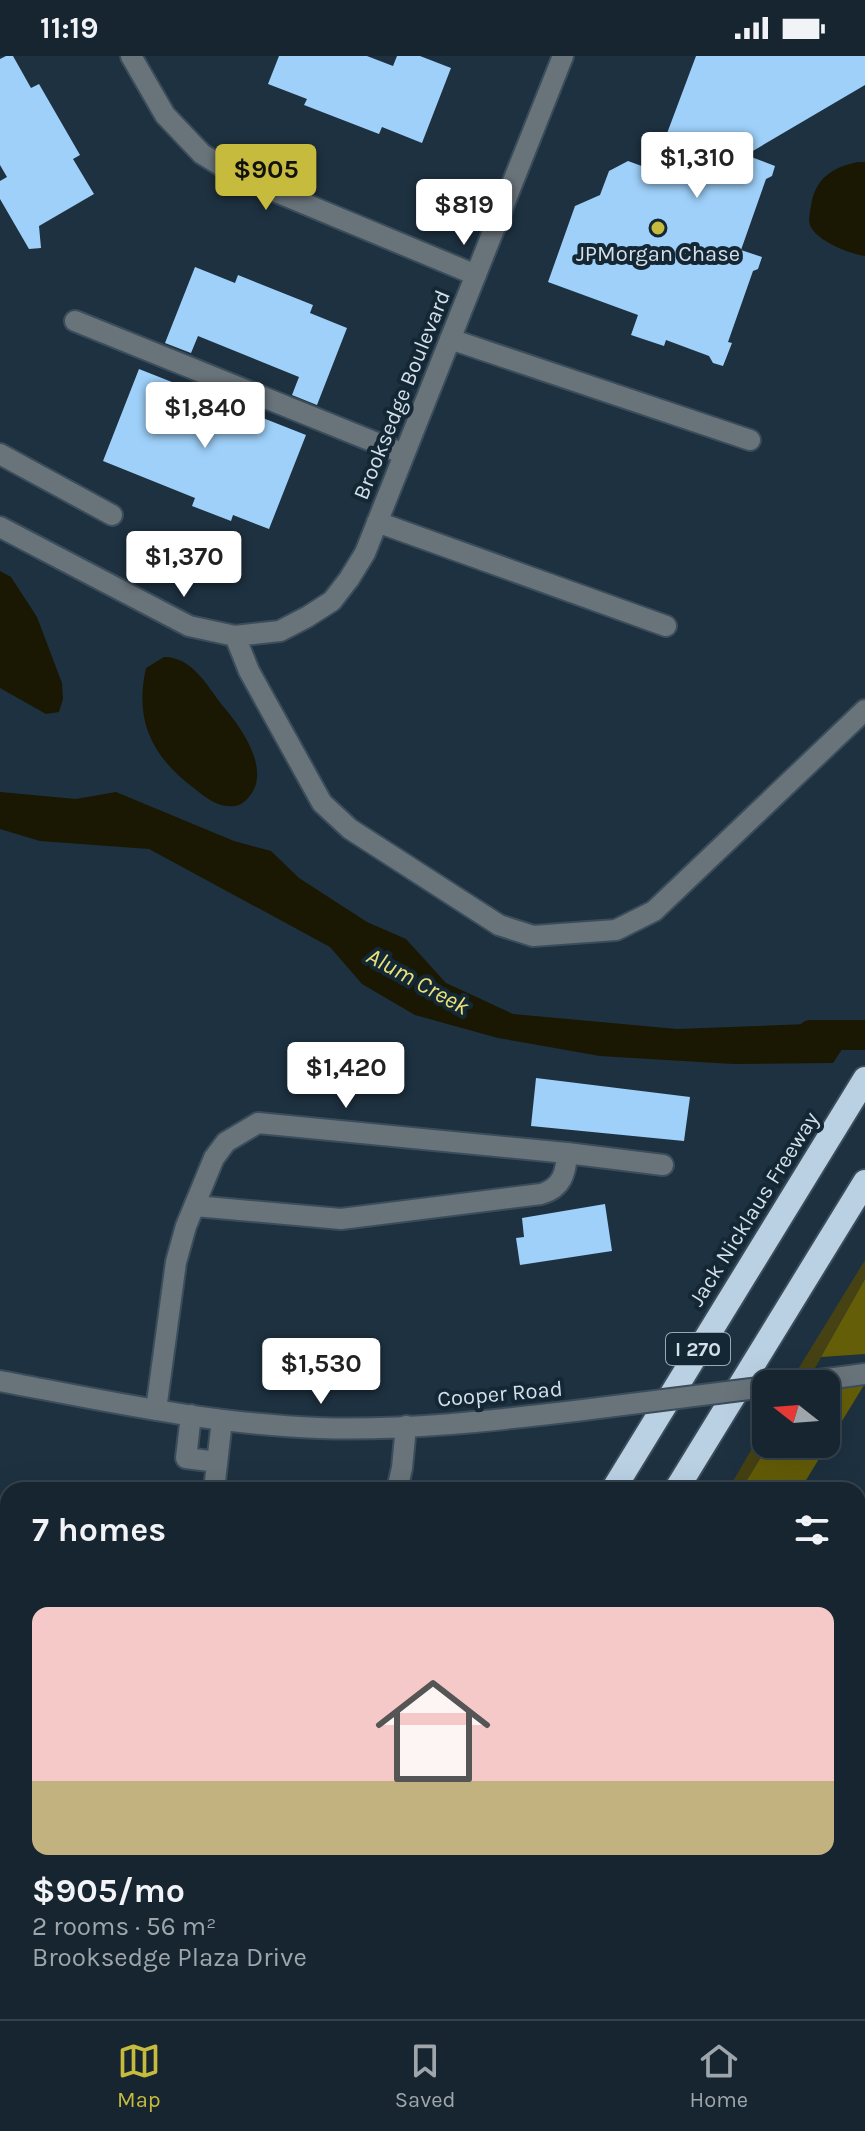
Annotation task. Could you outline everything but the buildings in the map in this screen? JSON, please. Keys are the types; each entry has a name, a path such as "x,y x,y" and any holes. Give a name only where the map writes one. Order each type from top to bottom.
{"highway":[{"name":"Jack Nicklaus Freeway","path":"617,1482 865,1079"},
{"name":"I 270","path":"681,1482 865,1182"}],"street":[{"path":"131,56 165,115 202,154 238,176 476,275"},
{"name":"Brooksedge Boulevard","path":"235,636 280,631 332,601 365,553 563,56"},
{"path":"75,321 404,454"},
{"path":"450,339 750,440"},
{"path":"0,454 112,515"},
{"path":"377,522 666,626"},
{"path":"0,527 189,626 235,636 249,671 322,803 350,829 499,925 533,936 616,930 654,911 865,710"},
{"path":"156,1410 176,1262 195,1206 214,1158 226,1142 258,1123 663,1165"},
{"path":"195,1206 341,1219 541,1194 551,1191 562,1181 567,1169 567,1153"},
{"path":"840,1378 865,1374"},
{"name":"Cooper Road","path":"0,1381 222,1420 321,1428 477,1423 752,1389"},
{"path":"191,1415 186,1458 217,1462"},
{"path":"215,1482 222,1420"},
{"path":"399,1482 406,1426"}],"shaded area":[{"path":"865,1260 865,1279 814,1370 798,1370"},
{"path":"865,1279 865,1354 821,1357"},
{"path":"864,1385 840,1424 840,1387"},
{"path":"752,1448 752,1458 760,1458 746,1482 733,1482"},
{"path":"760,1458 820,1458 805,1482 746,1482"}],"water":[{"path":"865,162 865,256 826,241 813,231 809,221 813,196 821,181 833,171"},
{"path":"0,571 11,577 37,617 62,683 63,699 59,712 46,714 0,688"},
{"path":"164,657 183,662 198,673 245,737 256,762 257,774 255,786 244,802 234,806 213,802 180,777 157,751 145,721 143,687 146,668"},
{"path":"0,792 76,799 116,792 234,841 271,851 299,878 367,922 406,939 446,983 513,1014 677,1029 860,1022 833,1063 733,1064 600,1056 498,1038 415,1015 362,984 330,947 149,849 40,841 0,829"}],"waterway":[{"name":"Alum Creek","path":"811,1035 865,1035"}],"place":[{"name":"JPMorgan Chase","path":"658,228"}]}
